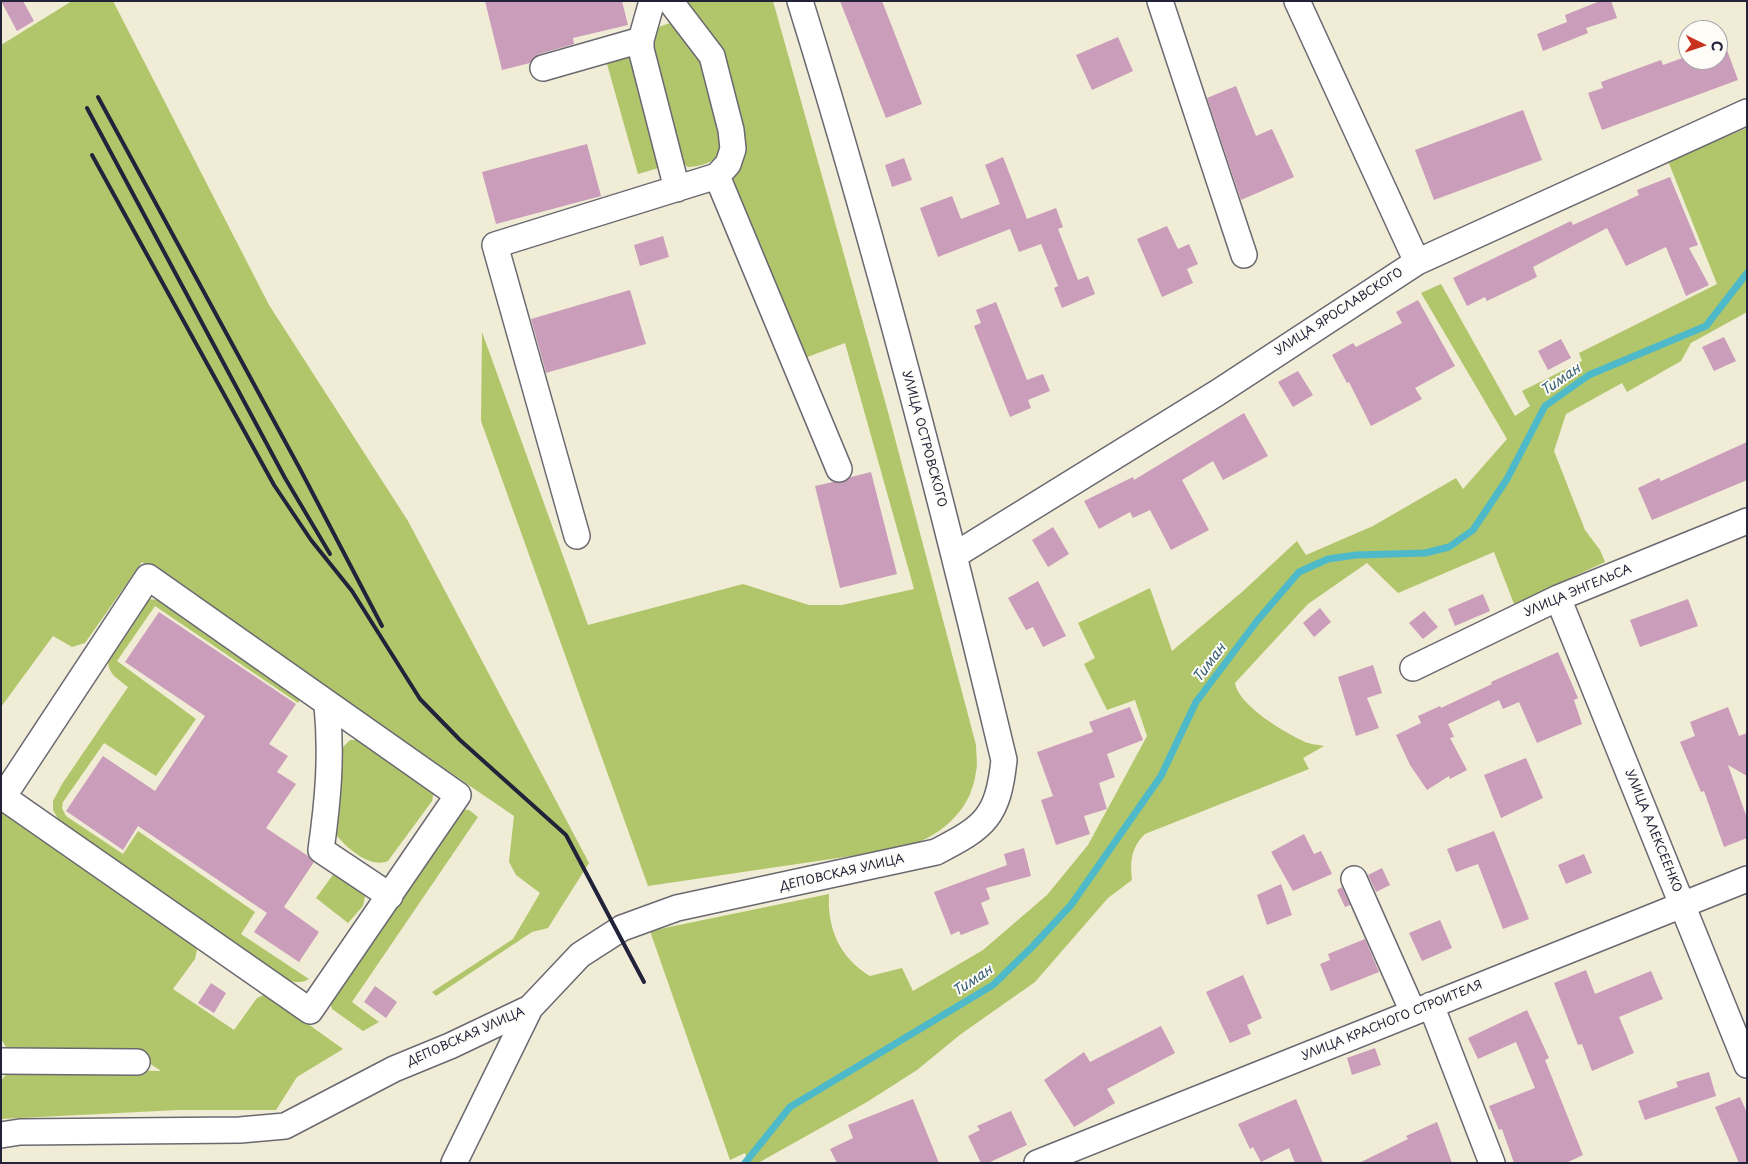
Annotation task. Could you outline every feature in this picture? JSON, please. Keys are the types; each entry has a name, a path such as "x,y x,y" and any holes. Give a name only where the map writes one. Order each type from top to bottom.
{"street":[{"path":"652,1 641,40 641,49 677,189"},
{"path":"577,536 495,245 717,176 728,164 733,149 731,130 712,56 670,1"},
{"name":"УЛИЦА ОСТРОВСКОГО","path":"800,1 840,130 955,555 1004,760 1002,782 995,805 985,819 972,834 936,852"},
{"path":"1160,1 1244,255"},
{"path":"1297,1 1417,262"},
{"path":"543,68 641,40"},
{"name":"УЛИЦА ЯРОСЛАВСКОГО","path":"955,555 1217,393 1417,262 1747,112"},
{"path":"717,176 839,470"},
{"name":"УЛИЦА ЭНГЕЛЬСА","path":"1413,668 1558,598 1747,521"},
{"path":"148,577 327,705 458,795 390,896 310,1011 3,797 148,577"},
{"name":"УЛИЦА АЛЕКСЕЕНКО","path":"1558,598 1747,1065"},
{"path":"327,705 331,744 329,795 321,850 390,896"},
{"name":"ДЕПОВСКАЯ УЛИЦА","path":"1,1135 20,1132 240,1130 285,1126 394,1069 450,1046 530,1008 580,955 622,928 677,908 936,852"},
{"path":"1354,878 1422,1009 1492,1163"},
{"name":"УЛИЦА КРАСНОГО СТРОИТЕЛЯ","path":"1037,1163 1747,879"},
{"path":"454,1163 530,1008"},
{"path":"1,1061 137,1062"}],"green space":[{"path":"72,1 113,1 269,305 408,521 589,863 548,928 532,932 436,996 432,992 513,939 540,893 516,875 509,862 514,816 142,562 85,643 72,647 53,636 1,707 1,45"},
{"path":"682,1 773,1 888,412 976,745 977,766 973,787 967,801 959,812 938,831 913,844 899,849 648,886 481,421 482,332 588,625 743,584 809,605 842,605 914,589 845,343 802,359 729,179 742,165 745,149"},
{"path":"673,22 693,46 703,62 708,75 719,123 721,144 719,153 713,160 703,165 688,167 677,158 650,57 653,29"},
{"path":"629,52 662,167 638,174 605,57"},
{"path":"1747,128 1747,312 1691,343 1681,361 1627,392 1622,383 1566,414 1554,451 1585,530 1600,550 1605,562 1514,604 1494,552 1398,593 1367,563 1308,604 1235,683 1244,700 1264,717 1305,742 1324,746 1303,758 1309,769 1145,834 1140,839 1132,855 1132,880 1108,898 1035,982 961,1034 917,1070 867,1102 758,1163 749,1163 745,1153 730,1160 650,931 829,894 830,919 833,931 843,951 851,961 870,976 902,968 913,991 983,950 1047,895 1088,845 1147,736 1135,700 1107,710 1084,664 1095,658 1078,623 1150,588 1172,651 1242,592 1297,541 1306,555 1373,526 1456,478 1463,489 1507,439 1421,293 1441,284 1515,416 1530,406 1522,391 1582,361 1579,353 1717,284 1668,161"},
{"path":"149,599 157,600 301,698 298,703 155,606 117,661 196,719 156,776 104,743 63,802 62,808 66,816 123,854 138,831 255,912 241,934 309,979 296,982 276,973 60,822 53,810 53,801 62,784 128,687 116,678 111,671 108,657"},
{"path":"350,740 358,740 434,791 432,801 388,861 381,863 358,855 335,833 341,749"},
{"path":"460,809 469,810 478,817 352,1002 379,1022 363,1031 332,1009 330,1002"},
{"path":"1,811 193,944 197,950 195,959 173,989 234,1030 257,998 266,994 343,1049 297,1077 276,1110 178,1110 1,1119 1,1081 10,1069 161,1071 134,1053 9,1052 1,1039"},
{"path":"338,868 366,892 363,906 348,923 316,898"}],"building":[{"path":"1,1 23,1 34,21 17,31"},
{"path":"485,1 622,1 628,25 573,38 574,44 539,54 530,63 502,70"},
{"path":"840,1 882,1 922,104 886,118"},
{"path":"1600,1 1611,1 1617,18 1586,28 1588,33 1543,51 1537,34 1567,22 1565,15"},
{"path":"1118,37 1133,71 1092,90 1076,55"},
{"path":"1728,53 1738,80 1602,130 1588,93 1603,88 1601,82 1661,60 1663,65 1678,60 1678,70 1728,70"},
{"path":"1236,86 1256,136 1272,129 1294,177 1241,200 1207,98"},
{"path":"1523,110 1542,160 1434,200 1415,150"},
{"path":"587,144 601,196 496,224 482,172"},
{"path":"1003,157 1027,219 1056,208 1063,227 1058,229 1078,280 1088,276 1095,294 1062,308 1054,288 1058,286 1041,244 1019,252 1010,229 938,257 920,208 952,196 961,219 1000,204 985,165"},
{"path":"904,158 912,180 892,187 885,165"},
{"path":"1670,177 1698,245 1689,248 1709,285 1686,296 1666,247 1626,266 1607,228 1533,267 1537,277 1487,301 1485,297 1467,306 1453,278 1571,221 1573,225 1639,195 1637,190"},
{"path":"1167,226 1178,249 1189,244 1198,264 1187,269 1193,283 1162,297 1137,239"},
{"path":"663,236 669,257 640,266 634,245"},
{"path":"630,290 646,344 546,373 531,319"},
{"path":"1418,300 1455,366 1415,388 1422,399 1371,426 1349,382 1347,383 1332,355 1353,343 1356,347 1402,323 1396,312"},
{"path":"996,302 1027,380 1043,374 1050,391 1028,400 1031,408 1010,417 974,326 981,323 976,310"},
{"path":"1724,337 1736,361 1714,371 1702,347"},
{"path":"1561,339 1571,358 1548,370 1538,351"},
{"path":"1298,371 1313,395 1293,407 1278,382"},
{"path":"1244,413 1268,456 1223,480 1213,461 1182,480 1209,530 1171,550 1150,510 1133,518 1130,512 1099,529 1084,501 1133,477 1134,480"},
{"path":"1747,442 1747,480 1652,520 1638,488 1659,478 1661,481"},
{"path":"871,472 897,574 840,588 815,486 833,482 844,482 851,477"},
{"path":"1053,527 1069,554 1048,567 1032,540"},
{"path":"1038,581 1066,636 1043,647 1033,627 1026,630 1008,598"},
{"path":"1483,594 1490,611 1455,626 1448,609"},
{"path":"1688,599 1698,626 1640,647 1630,620"},
{"path":"1320,608 1331,622 1314,637 1303,623"},
{"path":"1424,611 1438,627 1423,639 1409,623"},
{"path":"159,612 296,704 269,744 288,756 277,772 296,784 266,828 314,862 284,907 319,932 299,962 254,932 267,913 138,826 123,850 66,811 103,756 155,791 205,716 125,662"},
{"path":"1558,652 1578,698 1574,700 1582,724 1537,743 1519,702 1503,709 1499,700 1448,724 1454,737 1450,738 1467,770 1450,779 1449,776 1427,790 1410,765 1396,735 1421,723 1418,716 1440,706 1441,708 1492,684 1491,682"},
{"path":"1373,665 1382,693 1367,698 1379,728 1356,736 1338,677"},
{"path":"1130,707 1143,740 1107,754 1115,777 1099,783 1107,809 1084,816 1090,834 1056,845 1041,800 1053,796 1037,752 1093,732 1089,722"},
{"path":"1728,707 1739,736 1747,733 1747,776 1728,765 1747,818 1747,838 1724,847 1704,791 1701,792 1680,742 1695,736 1690,722"},
{"path":"1526,758 1543,798 1501,818 1484,775"},
{"path":"1494,831 1529,919 1503,929 1478,864 1456,872 1447,849"},
{"path":"1304,834 1314,854 1321,851 1332,874 1293,891 1271,852"},
{"path":"1024,848 1031,876 986,888 990,899 981,903 989,924 961,935 959,931 951,935 934,892 1007,865 1004,854"},
{"path":"1584,854 1592,873 1566,884 1558,865"},
{"path":"1382,868 1390,885 1376,892 1368,875"},
{"path":"1281,884 1292,915 1267,925 1257,895"},
{"path":"1342,887 1350,905 1345,907 1337,890"},
{"path":"1440,920 1452,948 1422,961 1409,933"},
{"path":"1365,939 1379,972 1331,991 1320,964 1330,960 1328,954"},
{"path":"1586,970 1595,994 1651,971 1663,999 1619,1017 1634,1053 1592,1071 1582,1044 1578,1045 1554,983"},
{"path":"1243,975 1262,1018 1247,1025 1251,1034 1230,1043 1206,992"},
{"path":"211,983 226,993 214,1013 198,1003"},
{"path":"375,986 397,1002 386,1018 364,1002"},
{"path":"1527,1010 1549,1058 1545,1060 1583,1155 1566,1163 1514,1163 1502,1129 1499,1130 1489,1106 1535,1088 1516,1042 1478,1059 1468,1038"},
{"path":"1161,1026 1175,1053 1107,1089 1115,1103 1074,1127 1044,1080 1084,1052 1090,1062"},
{"path":"1375,1048 1381,1065 1352,1075 1347,1058"},
{"path":"1709,1072 1716,1096 1645,1120 1638,1101 1678,1087 1676,1082"},
{"path":"1740,1097 1747,1113 1747,1163 1739,1163 1715,1107"},
{"path":"913,1099 939,1163 837,1163 830,1149 853,1138 848,1125"},
{"path":"1296,1099 1323,1163 1295,1163 1289,1148 1261,1162 1253,1147 1250,1149 1238,1124"},
{"path":"1011,1111 1027,1145 988,1163 981,1163 968,1136 980,1130 977,1126"},
{"path":"1437,1122 1452,1163 1359,1163 1408,1139 1406,1136"}],"waterway":[{"name":"Тиман","path":"745,1163 790,1107 993,985 1033,946 1071,905 1161,776 1196,702 1257,621 1299,572 1328,559 1356,555 1425,553 1449,547 1473,530 1507,479 1545,406 1589,375 1706,326 1747,273"}],"railway":[{"path":"98,97 300,469 382,626"},
{"path":"87,108 285,478 330,554"},
{"path":"92,155 274,485 311,540 352,591 420,699 460,740 566,835 644,982"}]}
